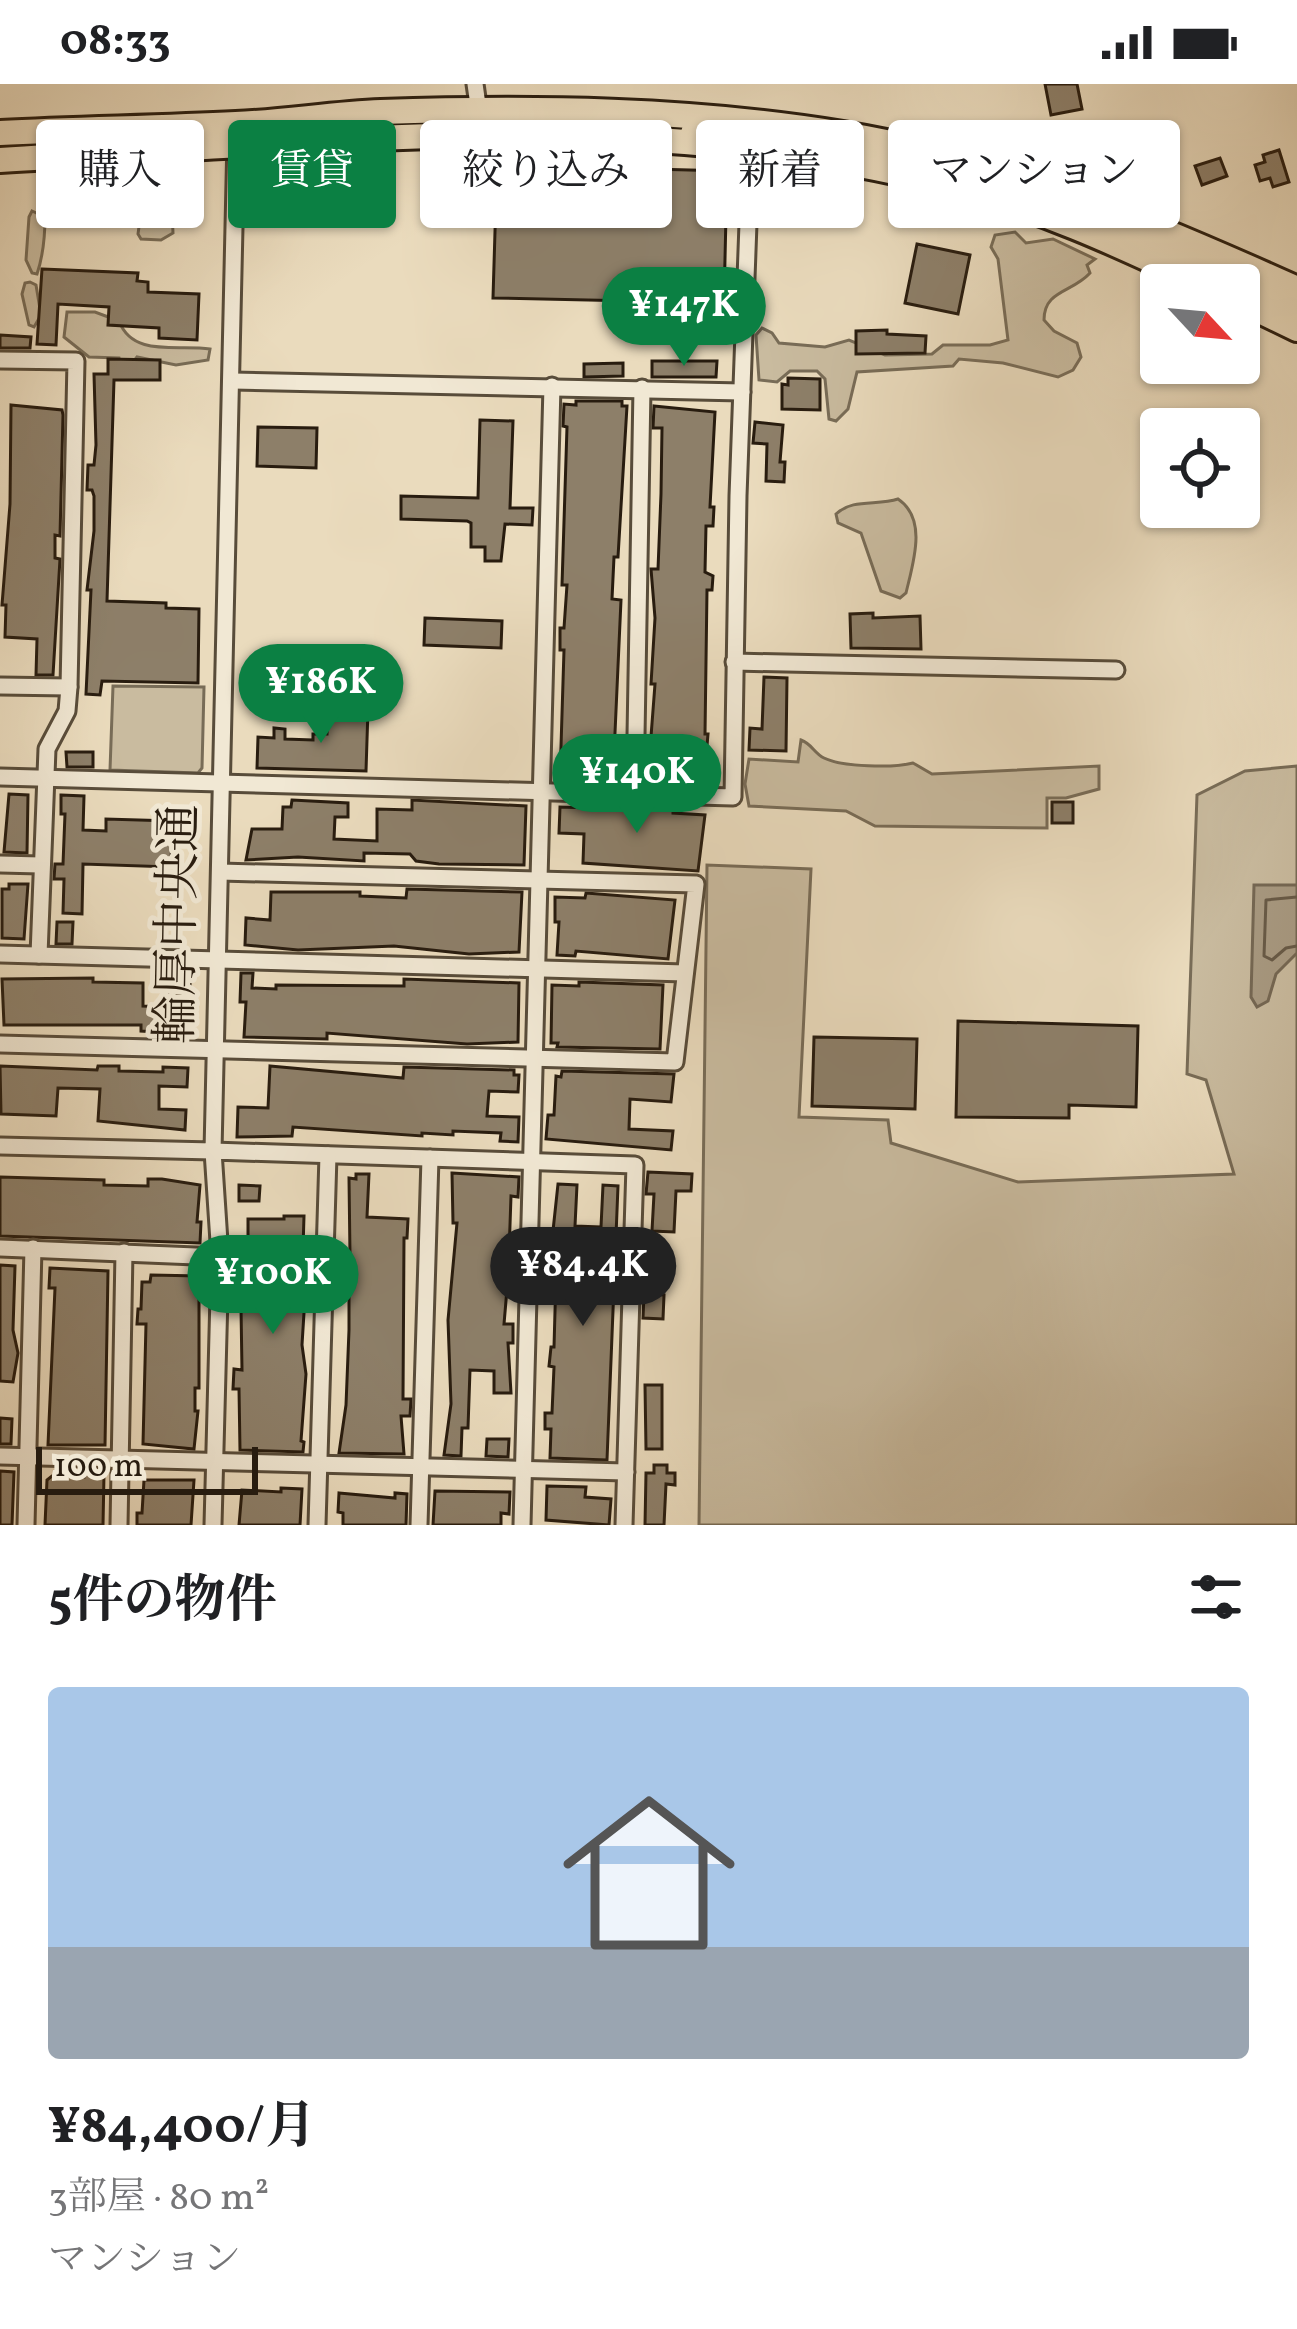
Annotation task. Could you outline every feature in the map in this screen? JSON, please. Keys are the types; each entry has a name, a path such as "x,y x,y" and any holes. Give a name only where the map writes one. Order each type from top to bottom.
{"highway":[{"path":"330,120 380,112 479,112 696,130"},
{"path":"0,133 228,135"},
{"path":"396,137 696,134"},
{"path":"0,160 228,136"},
{"path":"864,163 943,183 1082,230 1157,264"},
{"path":"1153,228 1297,289"},
{"path":"1260,311 1297,329"}],"main road":[{"path":"864,156 943,171 1030,198 1123,232 1297,309"},
{"path":"1177,228 1297,277"}],"street":[{"path":"475,84 479,112"},
{"name":"輪厚中央通","path":"213,1525 220,1257 213,1151 235,228"},
{"path":"0,778 733,797 748,228"},
{"path":"0,361 76,361 69,687 67,711 47,749 39,955"},
{"path":"233,381 742,392"},
{"path":"523,1525 552,386"},
{"path":"635,794 642,388"},
{"path":"734,662 1116,670"},
{"path":"0,686 69,687"},
{"path":"0,864 40,865"},
{"path":"0,1044 675,1062 696,884 220,872"},
{"path":"0,954 685,973"},
{"path":"0,1145 635,1165 625,1525"},
{"path":"317,1525 328,1154"},
{"path":"419,1525 430,1158"},
{"path":"0,1248 220,1257"},
{"path":"26,1525 33,1248"},
{"path":"118,1525 124,1252"},
{"path":"0,1456 626,1472"}],"shaded area":[{"path":"32,211 36,213 36,228 44,228 37,274 26,260"},
{"path":"139,228 173,228 173,233 161,240 141,239"},
{"path":"1015,232 1026,243 1053,239 1095,259 1087,265 1090,273 1054,297 1045,310 1044,320 1054,331 1077,343 1081,357 1073,370 1058,377 1003,363 959,359 953,366 857,372 848,409 836,421 829,419 825,379 817,371 790,371 777,382 759,380 756,335 762,328 779,343 825,347 849,340 885,355 932,354 943,345 990,345 1008,340 998,259 991,247 995,235"},
{"path":"25,283 36,285 41,315 34,327 29,325 22,294"},
{"path":"67,312 95,312 119,321 126,333 146,345 210,349 208,360 176,365 137,357 122,376 119,358 89,357 64,337"},
{"path":"898,499 916,530 912,568 906,593 900,598 881,591 861,533 838,523 836,514 850,506"},
{"path":"113,686 204,687 202,768 198,773 110,770"},
{"path":"801,740 832,761 868,766 913,763 932,774 1099,766 1099,789 1047,798 1047,828 875,826 846,811 749,806 745,784 749,759 798,762"},
{"path":"1297,766 1297,1525 699,1525 707,865 811,869 799,1117 888,1120 891,1143 1018,1182 1234,1174 1206,1080 1187,1074 1197,795 1245,771"}],"water":[{"path":"1254,885 1297,885 1297,953 1276,974 1268,1001 1257,1007 1251,997"}],"building":[{"path":"1045,84 1077,84 1082,109 1051,115"},
{"path":"1279,150 1289,182 1273,187 1270,178 1260,181 1255,165 1265,162 1263,155"},
{"path":"1220,158 1227,176 1202,185 1195,166"},
{"path":"672,170 696,170 696,228 726,228 724,303 493,298 495,228 672,228"},
{"path":"917,244 970,255 958,314 905,303"},
{"path":"42,269 138,273 137,281 148,282 148,292 199,294 197,340 159,338 159,328 108,325 109,307 58,304 56,345 37,344"},
{"path":"887,330 887,334 926,336 925,353 856,354 856,331"},
{"path":"0,335 31,337 30,348 0,348"},
{"path":"108,359 160,360 160,380 114,380 107,601 199,609 198,683 102,681 100,695 86,694 91,590 87,590 94,531 88,465 94,465 96,445 94,374 108,374"},
{"path":"652,361 717,361 716,377 652,377"},
{"path":"623,363 623,376 584,377 584,364"},
{"path":"788,378 820,379 820,410 782,409 782,384 788,385"},
{"path":"576,401 622,401 627,406 612,599 621,600 613,777 598,777 598,781 560,779 564,650 560,650 560,628 564,628 567,585 562,585 567,427 563,426 564,404 576,405"},
{"path":"11,405 62,410 63,415 53,675 36,675 37,639 5,637 6,605 2,605"},
{"path":"654,406 715,412 713,526 706,526 705,572 713,576 712,590 707,590 704,781 648,776 655,684 651,684 655,618 651,569 658,569 661,494 662,428 653,428"},
{"path":"480,420 513,421 510,508 533,508 532,525 505,524 501,561 485,561 485,547 471,547 471,523 467,521 401,519 401,496 478,498"},
{"path":"755,422 783,425 780,462 785,462 784,482 766,481 767,444 753,443"},
{"path":"258,427 317,428 316,468 257,466"},
{"path":"873,613 873,618 920,616 921,649 851,648 850,614"},
{"path":"425,618 502,621 501,648 424,645"},
{"path":"764,677 787,678 786,751 749,750 750,728 762,729"},
{"path":"328,708 368,709 366,771 257,768 258,737 274,738 274,728 285,729 285,739 313,740 313,734 327,734"},
{"path":"66,752 93,752 93,767 67,767"},
{"path":"9,794 28,795 27,853 4,852"},
{"path":"61,795 84,796 83,830 106,831 106,819 172,821 171,867 83,864 82,914 63,913 64,879 54,879 55,864 63,864"},
{"path":"292,800 348,803 348,817 335,817 334,839 377,841 377,809 412,810 412,800 526,806 524,865 439,864 416,861 410,854 364,853 364,861 246,860 252,829 282,829 283,807 291,807"},
{"path":"1052,802 1073,802 1073,823 1052,823"},
{"path":"560,807 673,807 673,813 705,815 698,871 583,863 584,834 559,833"},
{"path":"9,884 28,884 24,939 2,938 2,889 9,889"},
{"path":"407,889 522,892 519,952 469,954 394,946 298,950 245,945 246,918 270,920 271,892 360,892 360,896 406,898"},
{"path":"586,893 675,900 668,959 576,951 575,956 557,955 555,897 585,898"},
{"path":"57,922 73,922 72,944 56,944"},
{"path":"241,973 253,973 252,988 276,989 276,985 404,986 404,979 519,983 518,1042 467,1044 327,1033 327,1039 244,1037 246,1002 240,1002"},
{"path":"93,978 93,982 143,983 143,1006 166,1007 168,981 190,981 190,1034 141,1031 141,1025 4,1025 2,979"},
{"path":"579,982 663,985 660,1049 557,1047 558,1043 551,1043 552,985 579,986"},
{"path":"958,1021 1138,1026 1136,1107 1069,1105 1069,1118 956,1117"},
{"path":"814,1037 917,1039 915,1109 812,1106"},
{"path":"0,1066 97,1070 98,1066 119,1066 119,1071 163,1072 163,1067 188,1068 187,1087 159,1086 159,1109 186,1110 185,1130 98,1121 100,1089 58,1088 56,1116 1,1114"},
{"path":"270,1066 403,1078 404,1067 514,1070 519,1075 518,1092 489,1091 487,1116 519,1117 518,1142 500,1141 501,1133 453,1131 453,1135 422,1136 293,1127 292,1136 237,1137 238,1107 268,1108"},
{"path":"562,1071 674,1074 671,1102 630,1099 629,1129 673,1131 671,1150 546,1139 548,1115 554,1115 556,1076 561,1077"},
{"path":"648,1172 692,1174 691,1191 676,1191 674,1232 652,1231 654,1194 646,1194"},
{"path":"452,1173 519,1177 518,1197 511,1196 503,1289 507,1289 504,1324 513,1324 513,1343 508,1343 511,1393 494,1393 494,1371 470,1370 468,1428 462,1428 461,1456 444,1455 451,1404 448,1320 457,1223 453,1223"},
{"path":"356,1174 369,1174 367,1217 408,1219 403,1399 411,1399 410,1416 401,1416 404,1454 339,1453 349,1330 349,1270 343,1270 343,1255 350,1255 349,1178 356,1179"},
{"path":"0,1177 148,1186 148,1179 162,1179 200,1185 200,1243 0,1236"},
{"path":"558,1184 577,1185 575,1226 601,1227 603,1185 618,1186 607,1460 550,1458 551,1429 545,1429 545,1413 552,1413 554,1367 549,1366 554,1347 557,1240 552,1240"},
{"path":"239,1185 260,1186 259,1201 239,1201"},
{"path":"304,1216 303,1249 308,1249 302,1345 306,1374 303,1452 240,1450 239,1389 233,1389 234,1369 242,1370 241,1308 246,1308 247,1268 243,1245 248,1245 248,1219"},
{"path":"0,1265 15,1266 13,1330 18,1353 13,1382 0,1381"},
{"path":"50,1268 108,1271 105,1445 48,1445 55,1288 49,1288"},
{"path":"151,1275 199,1276 194,1449 143,1444 146,1324 137,1324 142,1282 150,1282"},
{"path":"644,1294 664,1295 663,1319 643,1318"},
{"path":"645,1385 662,1385 662,1449 646,1449"},
{"path":"0,1418 12,1419 11,1444 0,1444"},
{"path":"487,1439 509,1439 508,1457 486,1456"},
{"path":"654,1465 667,1465 667,1473 675,1473 675,1485 666,1484 664,1525 645,1525 646,1473 654,1473"},
{"path":"0,1471 14,1472 12,1525 0,1525"},
{"path":"84,1473 104,1474 103,1525 45,1525 47,1480 84,1477"},
{"path":"144,1480 194,1480 191,1525 137,1525"},
{"path":"547,1486 586,1487 585,1497 611,1499 609,1525 546,1520"},
{"path":"281,1488 302,1489 300,1525 239,1525 242,1490 281,1492"},
{"path":"435,1491 510,1492 509,1514 501,1513 501,1525 433,1525"},
{"path":"339,1493 395,1498 395,1493 407,1494 406,1525 343,1525"}]}
